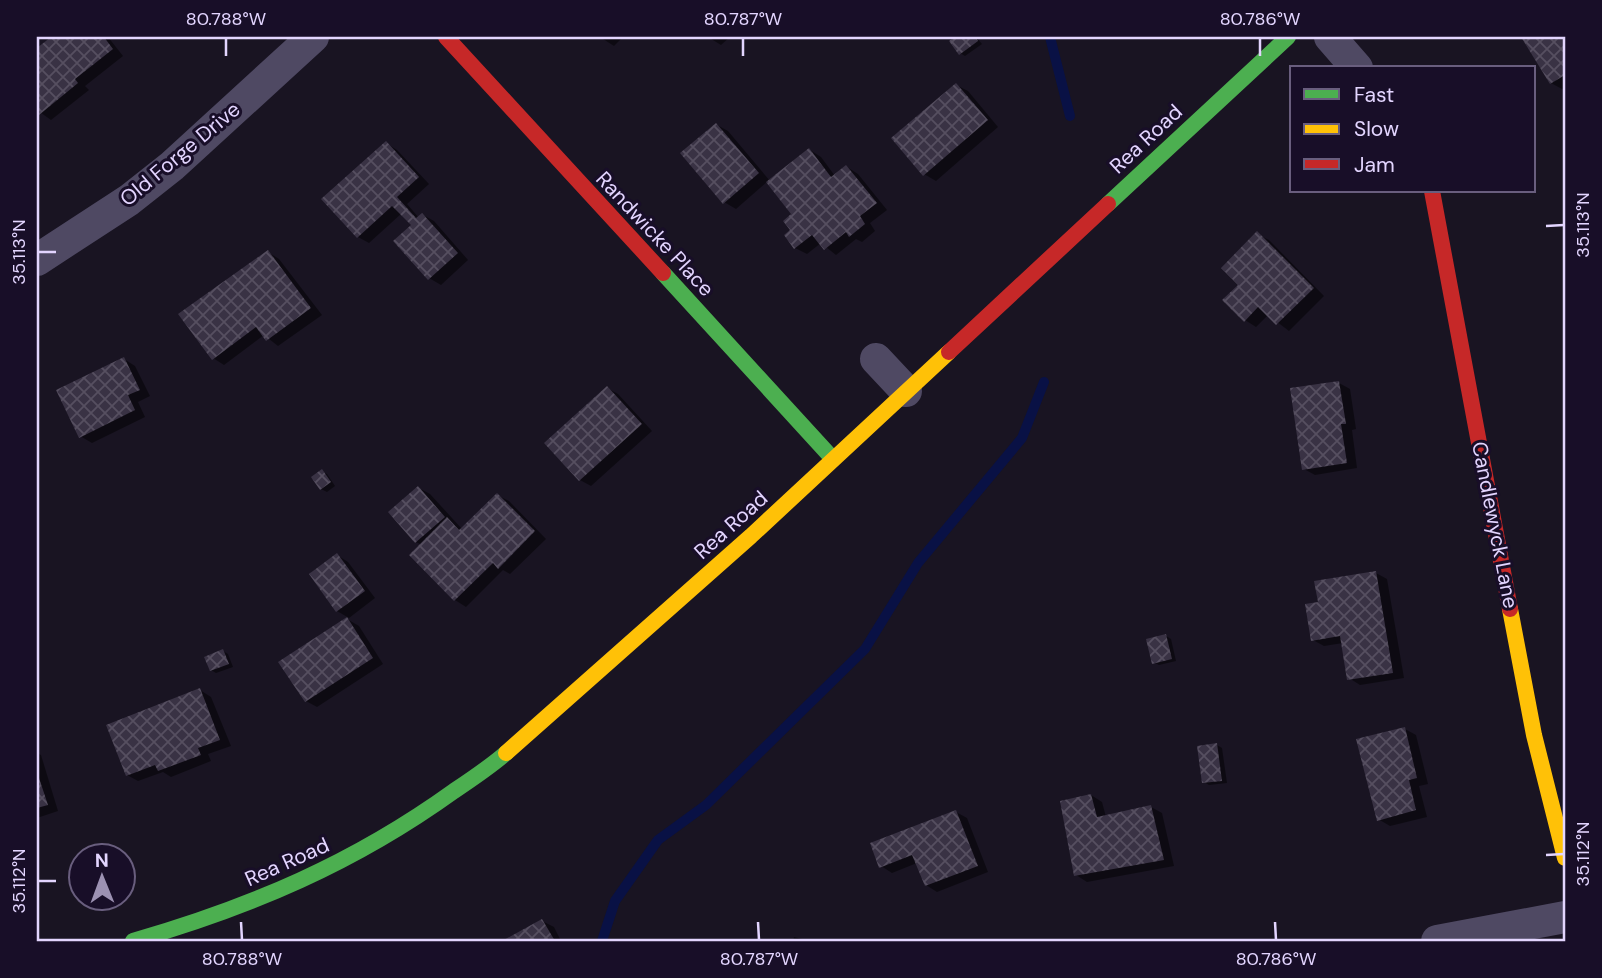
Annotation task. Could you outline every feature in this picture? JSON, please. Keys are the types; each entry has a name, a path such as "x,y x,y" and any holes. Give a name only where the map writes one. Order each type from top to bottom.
{"main road":[{"name":"Randwicke Place","path":"446,37 834,459"},
{"name":"Rea Road","path":"133,941 200,922 285,889 330,868 396,831 459,790 499,759 671,608 834,459 1288,37"},
{"name":"Candlewyck Lane","path":"1432,192 1534,735 1565,858"}],"street":[{"name":"Old Forge Drive","path":"37,260 129,200 172,166 313,37"},
{"path":"1330,37 1355,66"},
{"path":"876,359 906,391"},
{"path":"1437,941 1565,917"}],"building":[{"path":"51,37 104,37 113,49 75,79 78,83 39,115 37,48"},
{"path":"955,37 975,37 978,41 959,55 949,41"},
{"path":"1521,37 1565,37 1565,75 1550,84"},
{"path":"956,83 988,120 923,176 891,138"},
{"path":"716,123 759,173 723,204 680,153"},
{"path":"386,141 419,177 397,197 416,218 422,213 458,253 428,280 393,241 411,225 392,206 357,238 321,199"},
{"path":"809,148 831,177 846,165 877,203 860,216 865,224 849,237 846,232 824,250 812,235 794,249 784,235 790,230 783,221 791,214 766,182"},
{"path":"1257,231 1314,288 1276,325 1258,307 1244,322 1222,300 1238,285 1221,268"},
{"path":"268,250 311,308 266,341 256,327 212,360 178,314"},
{"path":"124,357 140,390 128,395 135,410 79,438 56,390"},
{"path":"1339,381 1346,424 1341,424 1347,463 1302,470 1290,388"},
{"path":"607,386 642,424 579,481 544,443"},
{"path":"322,469 331,482 320,490 311,477"},
{"path":"418,486 445,517 415,543 388,512"},
{"path":"497,493 535,531 498,569 493,563 454,601 409,555 447,517 459,530"},
{"path":"337,553 365,591 336,612 309,574"},
{"path":"1376,571 1393,673 1347,680 1340,636 1311,641 1305,604 1318,602 1314,581"},
{"path":"347,617 373,658 305,702 278,662"},
{"path":"1166,634 1172,659 1152,664 1146,639"},
{"path":"223,649 229,664 210,671 204,657"},
{"path":"200,688 220,740 198,748 201,755 158,771 155,765 126,776 106,725"},
{"path":"1405,727 1417,778 1409,780 1416,810 1377,821 1356,739"},
{"path":"1217,743 1222,781 1202,783 1197,746"},
{"path":"37,772 48,805 37,808"},
{"path":"1091,794 1097,817 1151,805 1164,860 1074,876 1060,801"},
{"path":"956,810 978,866 925,886 912,855 879,868 870,843"},
{"path":"542,919 555,941 502,941"}],"waterway":[{"path":"1050,37 1070,116"},
{"path":"602,941 615,901 658,840 706,805 865,649 918,563 1022,438 1044,382"}],"traffic: fast":[{"path":"1108,204 1288,37"},
{"path":"663,273 833,459"},
{"path":"133,941 260,898 340,861 416,817 506,753"}],"traffic: slow":[{"path":"506,753 751,536 949,352"},
{"path":"1510,609 1534,735 1565,858"}],"traffic: jam":[{"path":"446,37 663,273"},
{"path":"1432,192 1510,609"},
{"path":"949,352 1108,204"}]}
